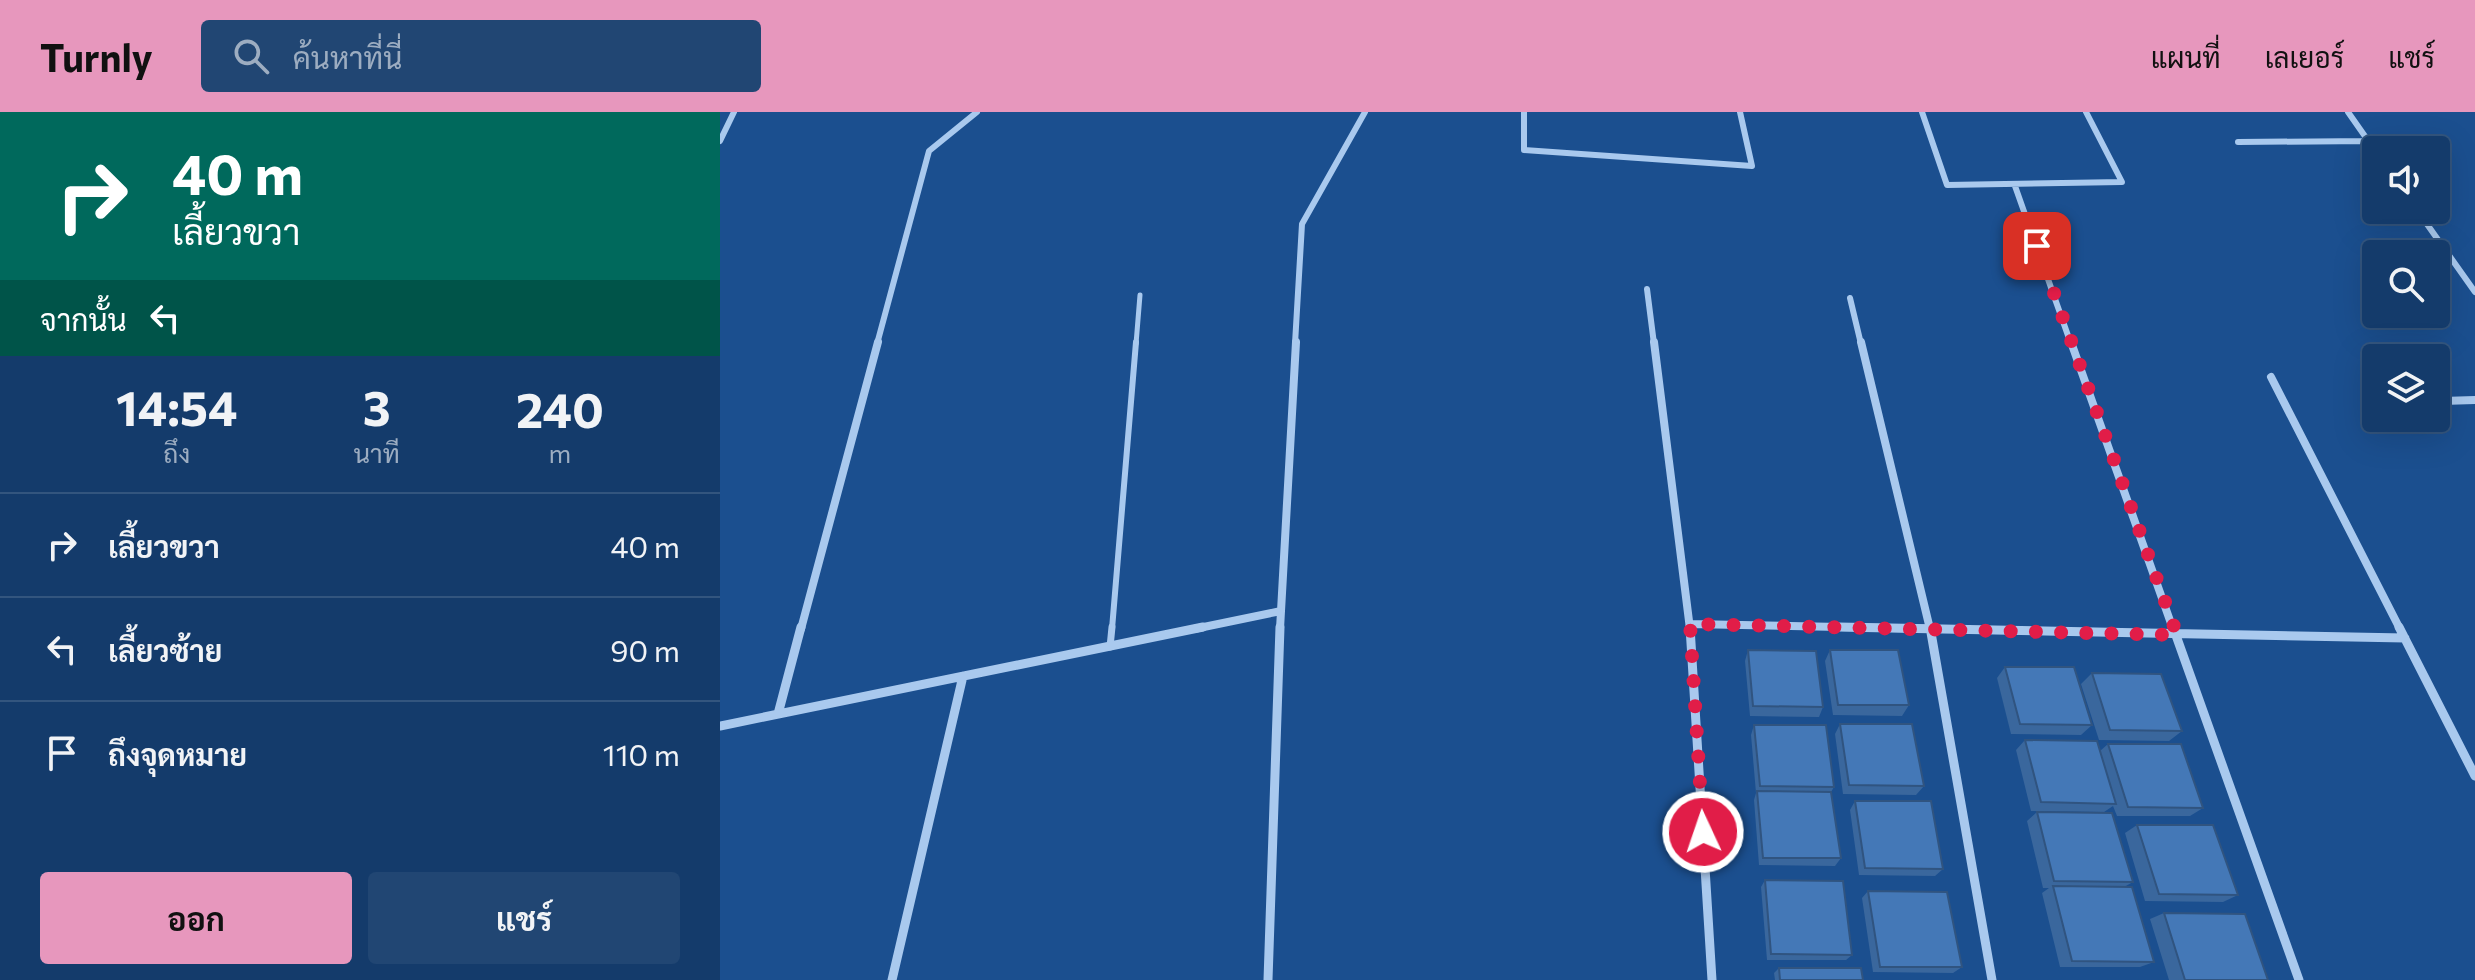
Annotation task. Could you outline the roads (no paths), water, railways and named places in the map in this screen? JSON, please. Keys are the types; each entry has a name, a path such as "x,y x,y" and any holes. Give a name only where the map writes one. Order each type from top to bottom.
{"street":[{"path":"720,141 734,112"},
{"path":"778,714 929,151 977,112"},
{"path":"1268,980 1281,611 1302,224 1365,112"},
{"path":"1524,112 1524,150 1752,166 1740,112"},
{"path":"1922,112 1947,185 2122,182 2086,112"},
{"path":"2348,112 2365,136"},
{"path":"2238,142 2362,141"},
{"path":"2015,186 2299,980"},
{"path":"2427,224 2475,292"},
{"path":"1647,289 1690,624 1712,980"},
{"path":"1850,298 1930,627 1992,980"},
{"path":"2271,377 2475,776"},
{"path":"2450,401 2475,400"},
{"path":"720,726 1281,611"},
{"path":"1690,624 2405,638"},
{"path":"892,980 963,676"}],"lane":[{"path":"1110,647 1140,295"}]}
